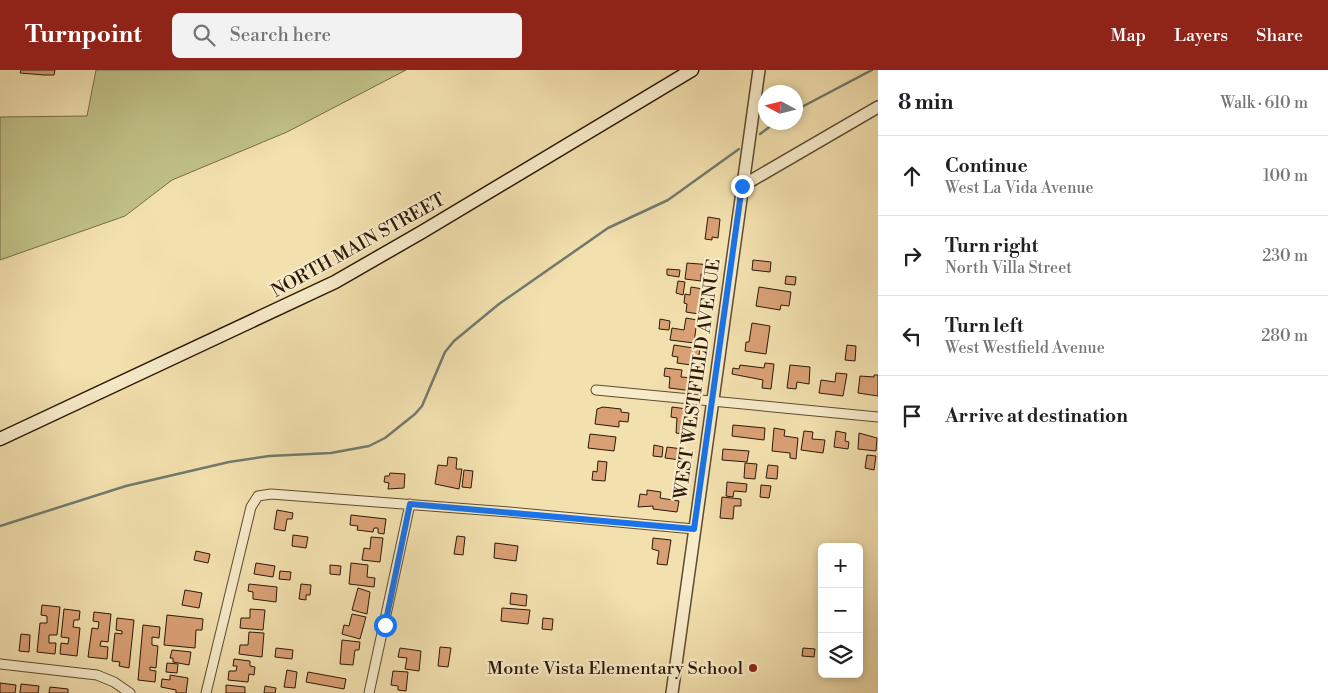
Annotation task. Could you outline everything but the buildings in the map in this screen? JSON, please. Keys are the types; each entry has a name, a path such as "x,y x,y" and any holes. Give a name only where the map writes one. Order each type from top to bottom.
{"main road":[{"name":"NORTH MAIN STREET","path":"0,439 336,282 692,70"}],"street":[{"name":"WEST WESTFIELD AVENUE","path":"672,693 759,70"},
{"path":"742,186 878,107"},
{"path":"596,390 878,417"},
{"path":"206,693 251,506 258,496 271,494 410,504 694,529"},
{"path":"369,693 410,504"},
{"path":"0,664 92,674 114,682 130,693"}],"green space":[{"path":"96,70 406,70 287,132 172,180 125,216 0,260 0,117 87,116"}],"waterway":[{"path":"803,106 872,70"},
{"path":"760,134 765,130"},
{"path":"0,526 126,486 229,462 269,456 331,453 369,446 385,438 422,406 445,352 454,341 499,304 608,228 668,200 739,149"}],"place":[{"name":"Monte Vista Elementary School","path":"753,668"}],"route":[{"path":"385,625 410,504 694,529 742,186"}]}
